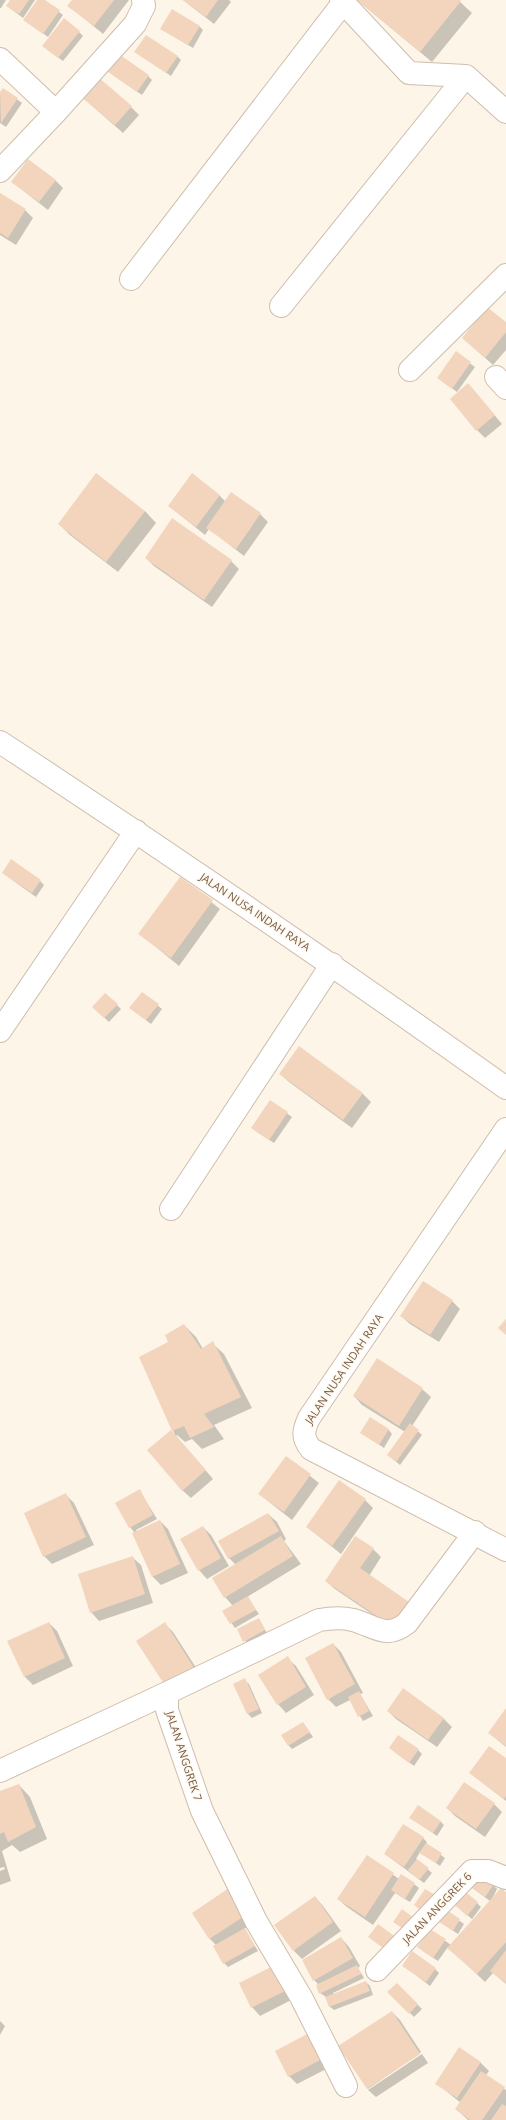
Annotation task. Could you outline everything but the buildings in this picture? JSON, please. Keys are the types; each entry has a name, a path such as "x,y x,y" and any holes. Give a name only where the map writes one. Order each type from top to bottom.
{"street":[{"path":"0,171 136,24 144,6 143,0"},
{"path":"131,279 342,1 409,73 466,76 506,112"},
{"path":"0,59 56,112"},
{"path":"281,306 466,76"},
{"path":"410,370 506,275"},
{"name":"JALAN NUSA INDAH RAYA","path":"0,742 136,830 332,964 506,1088"},
{"path":"0,1031 136,830"},
{"path":"171,1209 332,964"},
{"name":"JALAN NUSA INDAH RAYA","path":"506,1129 309,1418 303,1430 305,1441 311,1449 475,1532 506,1550"},
{"path":"0,1771 319,1620 337,1617 353,1620 379,1630 391,1632 401,1628 408,1623 475,1532"},
{"name":"JALAN ANGGREK 7","path":"167,1693 169,1716 202,1811 256,1921 301,1998 346,2086"},
{"name":"JALAN ANGGREK 6","path":"377,1970 472,1871 488,1871 506,1878"}]}
